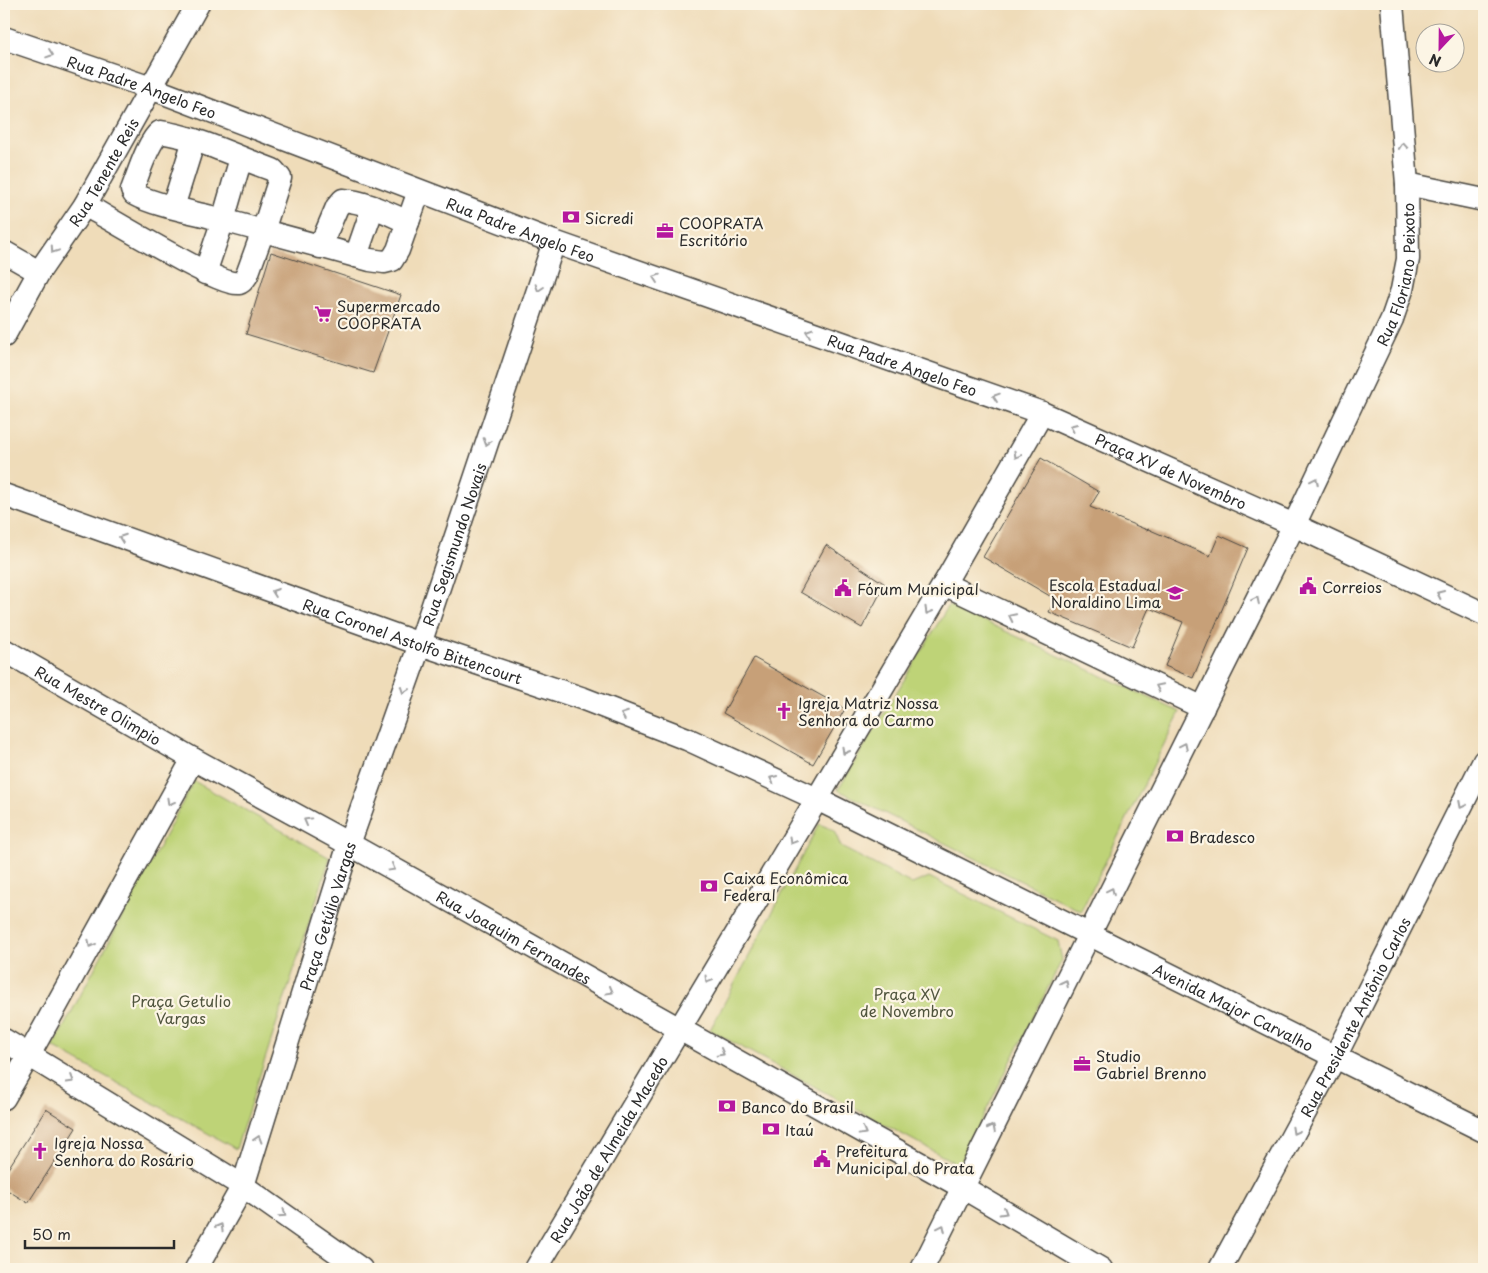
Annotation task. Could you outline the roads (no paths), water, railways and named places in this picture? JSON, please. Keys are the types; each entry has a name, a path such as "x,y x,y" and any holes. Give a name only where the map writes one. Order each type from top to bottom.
{"street":[{"name":"Rua Tenente Reis","path":"4,336 39,272 85,204 198,4"},
{"name":"Rua Floriano Peixoto","path":"1294,524 1392,319 1402,290 1408,260 1406,184 1392,4"},
{"name":"Rua Padre Angelo Feo","path":"4,38 151,88 554,242 1042,413"},
{"path":"280,178 273,170 194,140 176,134 160,132 154,136 132,190 140,198 370,260 384,262 392,260 398,250 419,191"},
{"path":"173,207 194,140"},
{"path":"85,204 205,273 239,283 247,275 292,142"},
{"path":"205,273 241,158"},
{"path":"1406,184 1484,200"},
{"path":"320,246 337,206 343,200 356,201 374,207 408,222"},
{"path":"356,256 374,207"},
{"name":"Rua Segismundo Novais","path":"349,844 420,644 554,242"},
{"path":"4,252 39,272"},
{"path":"1042,413 944,584 679,1029 962,1188 1101,1269"},
{"name":"Praça XV de Novembro","path":"1042,413 1294,524 1484,614"},
{"name":"Rua Coronel Astolfo Bittencourt","path":"4,495 420,644 584,699 687,739 817,799"},
{"path":"922,1269 1294,524"},
{"path":"944,584 1202,708"},
{"name":"Rua Mestre Olimpio","path":"4,650 193,759"},
{"path":"4,1098 193,759"},
{"name":"Praça Getúlio Vargas","path":"193,759 349,844 243,1186 196,1269"},
{"name":"Rua Presidente Antônio Carlos","path":"1220,1269 1335,1057 1484,762"},
{"path":"817,799 1090,935"},
{"name":"Rua Joaquim Fernandes","path":"349,844 679,1029"},
{"name":"Avenida Major Carvalho","path":"1090,935 1484,1131"},
{"name":"Rua João de Almeida Macedo","path":"536,1269 679,1029"},
{"path":"4,1040 243,1186 361,1269"}],"place":[{"name":"Sicredi","path":"571,217"},
{"name":"COOPRATA Escritório","path":"665,231"},
{"name":"Supermercado COOPRATA","path":"323,314"},
{"name":"Correios","path":"1308,586"},
{"name":"Fórum Municipal","path":"843,588"},
{"name":"Escola Estadual Noraldino Lima","path":"1175,593"},
{"name":"Igreja Matriz Nossa Senhora do Carmo","path":"784,711"},
{"name":"Bradesco","path":"1175,836"},
{"name":"Caixa Econômica Federal","path":"709,886"},
{"name":"Studio Gabriel Brenno","path":"1082,1064"},
{"name":"Banco do Brasil","path":"727,1106"},
{"name":"Itaú","path":"771,1129"},
{"name":"Igreja Nossa Senhora do Rosário","path":"40,1151"},
{"name":"Prefeitura Municipal do Prata","path":"822,1159"}],"park label":[{"name":"Praça Getulio Vargas","path":"181,1008"}]}
